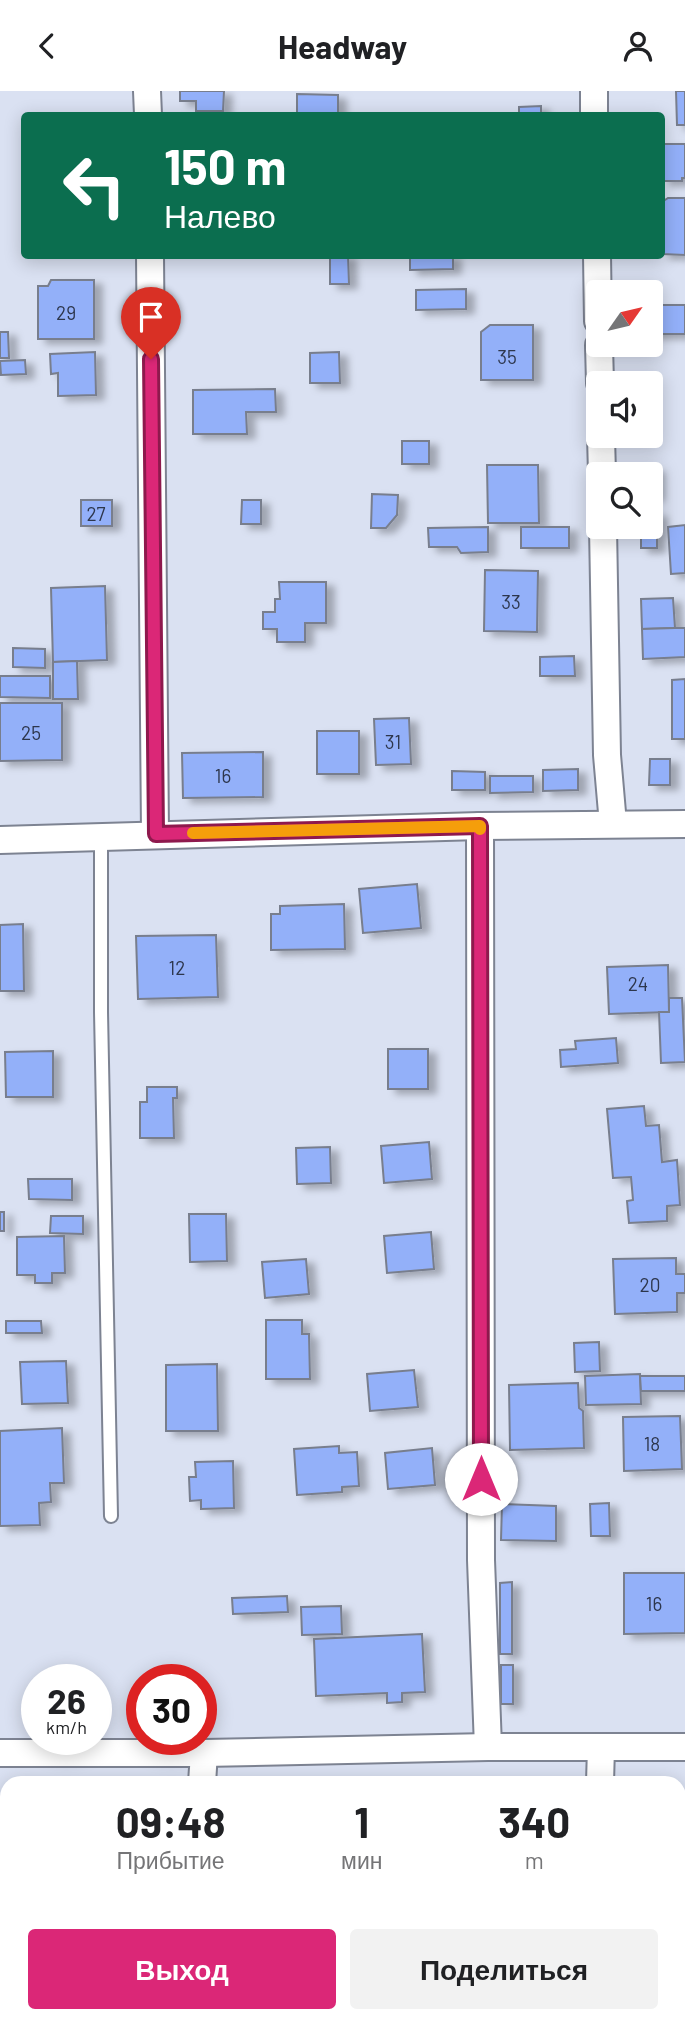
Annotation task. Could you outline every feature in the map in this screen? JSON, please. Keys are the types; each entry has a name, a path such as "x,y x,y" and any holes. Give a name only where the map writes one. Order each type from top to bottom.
{"street":[{"path":"148,91 148,112"},
{"path":"594,91 594,112"},
{"path":"150,259 156,834"},
{"path":"597,259 597,280"},
{"path":"603,539 607,755 613,824"},
{"path":"0,840 480,826 685,824"},
{"path":"480,826 481,1560 488,1747"},
{"path":"217,1753 488,1747 685,1747"},
{"path":"600,1776 601,1747"},
{"path":"0,1753 126,1753"},
{"path":"202,1776 204,1755"}],"lane":[{"path":"101,836 101,1012 111,1516"}],"building":[{"path":"180,91 224,91 223,111 196,111 196,101 180,101"},
{"path":"676,91 685,91 685,125 677,125"},
{"path":"297,94 338,95 338,112 297,112"},
{"path":"541,106 541,112 519,112 519,107"},
{"path":"665,144 685,144 685,178 682,178 682,181 665,181"},
{"path":"685,198 685,255 665,254 665,200"},
{"path":"330,259 348,259 349,284 330,284"},
{"path":"410,259 453,259 453,269 410,270"},
{"path":"51,280 94,280 94,339 38,339 38,286 48,286"},
{"path":"466,289 466,309 416,310 416,290"},
{"path":"663,305 685,305 685,334 663,334"},
{"path":"490,325 533,325 533,380 481,380 481,332"},
{"path":"0,332 8,332 9,358 0,358"},
{"path":"95,352 96,395 58,396 58,373 51,374 50,354"},
{"path":"339,352 340,383 310,383 310,353"},
{"path":"25,360 26,374 1,375 0,361"},
{"path":"275,389 276,412 246,412 247,434 193,434 193,390"},
{"path":"402,441 429,441 429,464 402,464"},
{"path":"487,465 538,465 539,523 488,523"},
{"path":"372,494 398,495 397,515 386,528 371,528"},
{"path":"81,500 112,500 112,526 81,526"},
{"path":"242,500 261,500 261,524 241,524"},
{"path":"685,525 685,573 671,574 668,527"},
{"path":"488,527 488,552 461,553 457,547 429,547 428,528"},
{"path":"521,527 569,527 569,548 521,548"},
{"path":"641,539 657,539 657,548 641,548"},
{"path":"485,570 538,571 537,632 484,631"},
{"path":"279,582 326,582 326,623 305,623 305,642 277,642 277,629 263,629 263,612 275,612 275,599 280,599"},
{"path":"105,586 107,660 53,662 51,588"},
{"path":"673,598 675,628 642,629 641,599"},
{"path":"685,628 685,657 643,659 642,629"},
{"path":"13,648 45,649 45,668 13,667"},
{"path":"574,656 575,676 540,676 540,657"},
{"path":"77,661 78,699 53,699 53,662"},
{"path":"0,676 50,676 50,698 0,697"},
{"path":"685,679 685,739 672,739 672,680"},
{"path":"0,703 62,703 62,760 0,761"},
{"path":"409,718 411,764 376,765 374,719"},
{"path":"317,731 359,731 359,774 317,774"},
{"path":"263,752 263,797 183,798 182,753"},
{"path":"650,759 670,759 670,785 649,785"},
{"path":"578,769 578,790 543,791 543,770"},
{"path":"452,771 485,772 485,790 452,790"},
{"path":"490,776 533,776 533,792 490,793"},
{"path":"417,884 421,928 363,933 359,889"},
{"path":"344,904 345,949 271,950 271,914 280,914 280,906"},
{"path":"23,924 24,991 0,991 0,925"},
{"path":"216,935 218,997 138,999 136,936"},
{"path":"668,965 669,1012 609,1014 607,967"},
{"path":"669,998 682,998 685,1062 661,1063 659,1012 669,1012"},
{"path":"616,1038 618,1063 561,1067 560,1050 576,1049 575,1041"},
{"path":"388,1049 428,1049 428,1089 388,1089"},
{"path":"53,1051 53,1097 6,1097 5,1052"},
{"path":"147,1087 177,1087 177,1098 173,1098 174,1138 140,1138 140,1102 147,1102"},
{"path":"644,1106 646,1126 659,1125 662,1162 677,1160 680,1205 667,1206 667,1221 629,1223 627,1201 633,1200 631,1177 613,1178 607,1109"},
{"path":"429,1142 432,1179 384,1183 381,1146"},
{"path":"330,1147 331,1183 297,1184 296,1148"},
{"path":"28,1179 72,1179 72,1200 29,1199"},
{"path":"0,1212 4,1212 4,1231 0,1231"},
{"path":"189,1214 226,1214 227,1261 190,1262"},
{"path":"51,1216 83,1216 83,1234 50,1233"},
{"path":"431,1232 434,1269 387,1273 384,1236"},
{"path":"64,1236 65,1273 52,1273 52,1283 35,1283 35,1275 17,1275 17,1237"},
{"path":"676,1258 676,1274 685,1274 685,1293 677,1293 677,1312 615,1314 613,1259"},
{"path":"306,1259 309,1294 265,1298 262,1262"},
{"path":"266,1320 302,1320 302,1334 309,1334 310,1379 266,1379"},
{"path":"6,1321 41,1321 42,1333 6,1333"},
{"path":"599,1342 600,1371 575,1372 574,1343"},
{"path":"66,1361 68,1403 22,1404 20,1362"},
{"path":"217,1364 218,1431 166,1431 166,1365"},
{"path":"414,1370 418,1407 370,1411 367,1374"},
{"path":"640,1374 641,1404 586,1405 585,1376"},
{"path":"640,1376 685,1376 685,1391 641,1391"},
{"path":"578,1383 579,1408 583,1411 584,1448 510,1450 509,1385"},
{"path":"680,1416 682,1469 624,1471 623,1417"},
{"path":"62,1428 64,1483 50,1483 51,1502 39,1503 40,1525 0,1526 0,1431"},
{"path":"339,1446 339,1453 357,1452 359,1486 342,1487 342,1492 297,1495 294,1449"},
{"path":"432,1448 435,1485 388,1489 385,1453"},
{"path":"233,1461 234,1508 201,1509 201,1500 190,1501 189,1477 196,1477 195,1462"},
{"path":"609,1503 610,1536 591,1536 590,1504"},
{"path":"502,1504 556,1506 556,1541 501,1540"},
{"path":"624,1573 685,1573 685,1633 624,1634"},
{"path":"512,1582 512,1654 500,1654 500,1583"},
{"path":"287,1596 288,1612 233,1614 232,1598"},
{"path":"341,1606 342,1634 302,1635 301,1607"},
{"path":"422,1634 425,1692 402,1693 402,1702 387,1703 387,1693 316,1696 314,1639"},
{"path":"501,1665 513,1665 513,1704 501,1704"}],"slow traffic":[{"path":"193,833 480,826 480,829"}],"route":[{"path":"151,359 156,834 480,826 481,1479"}]}
